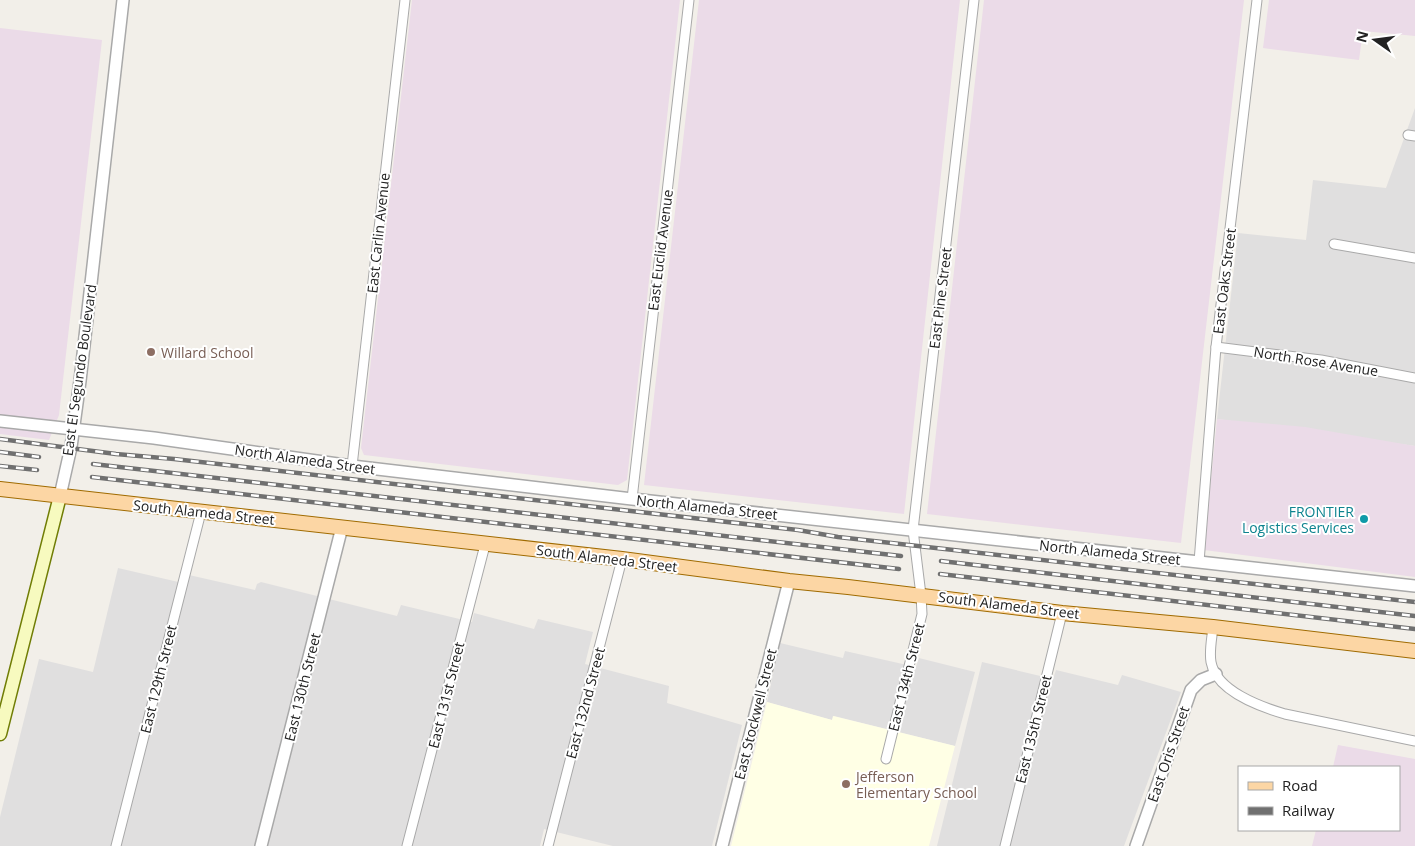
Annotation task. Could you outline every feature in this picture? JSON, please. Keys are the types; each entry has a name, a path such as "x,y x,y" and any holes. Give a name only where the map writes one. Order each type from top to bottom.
{"main road":[{"name":"South Alameda Street","path":"0,489 622,559 789,581 1213,627"},
{"name":"East El Segundo Boulevard","path":"0,734 60,496"},
{"path":"1213,627 1415,651"}],"street":[{"name":"East El Segundo Boulevard","path":"60,496 74,430 123,0"},
{"name":"East Carlin Avenue","path":"352,466 405,0"},
{"name":"East Euclid Avenue","path":"632,499 689,0"},
{"name":"East Pine Street","path":"922,595 913,530 974,0"},
{"name":"East Oaks Street","path":"1199,562 1216,347 1257,0"},
{"path":"1334,244 1415,258"},
{"name":"North Rose Avenue","path":"1216,347 1321,360 1415,378"},
{"name":"North Alameda Street","path":"0,421 154,438 352,466 632,499 1415,586"},
{"name":"East 129th Street","path":"116,846 201,512"},
{"name":"East 130th Street","path":"261,846 342,527"},
{"name":"East 131st Street","path":"407,846 485,545"},
{"name":"East 132nd Street","path":"548,846 622,559"},
{"name":"East Stockwell Street","path":"722,846 789,581"},
{"name":"East 134th Street","path":"886,759 922,614 922,595"},
{"name":"East 135th Street","path":"1005,846 1062,612"},
{"path":"1213,627 1211,663 1216,674 1229,688 1245,699 1263,708 1415,741"},
{"name":"East Oris Street","path":"1136,846 1191,690 1201,680 1216,674"}],"shaded area":[{"path":"412,0 680,0 627,480 618,485 364,455 361,448"},
{"path":"699,0 960,0 904,514 644,485"},
{"path":"984,0 1244,0 1181,543 927,514"},
{"path":"1269,0 1415,0 1415,36 1363,31 1359,60 1263,48"},
{"path":"0,28 102,40 59,415 49,440 0,434"},
{"path":"1415,108 1415,446 1217,419 1238,233 1306,240 1313,180 1386,188"},
{"path":"1217,419 1305,427 1415,446 1415,577 1204,550"},
{"path":"118,568 187,584 189,575 255,590 257,584 261,582 397,616 401,605 472,622 474,613 534,629 538,619 593,632 585,664 669,686 667,703 742,725 712,846 613,846 544,829 540,846 0,846 0,817 39,659 93,672"},
{"path":"780,643 843,658 845,651 916,667 919,658 975,672 955,746 834,716 832,720 767,702"},
{"path":"982,662 1053,679 1056,670 1118,685 1122,675 1181,692 1124,846 937,846"},
{"name":"Jefferson Elementary School","path":"767,702 832,720 833,716 955,746 929,846 731,846"},
{"path":"1338,745 1415,759 1415,846 1312,846 1316,831 1400,831 1400,766 1333,766"}],"railway":[{"path":"0,439 116,454 798,530 838,537 1415,602"},
{"path":"0,452 39,457"},
{"path":"93,464 901,556"},
{"path":"0,466 37,470"},
{"path":"92,477 899,569"},
{"path":"941,561 1415,616"},
{"path":"940,574 1415,629"}],"place":[{"name":"Willard School","path":"151,352"},
{"name":"FRONTIER Logistics Services","path":"1364,519"},
{"name":"Jefferson Elementary School","path":"846,784"}]}
